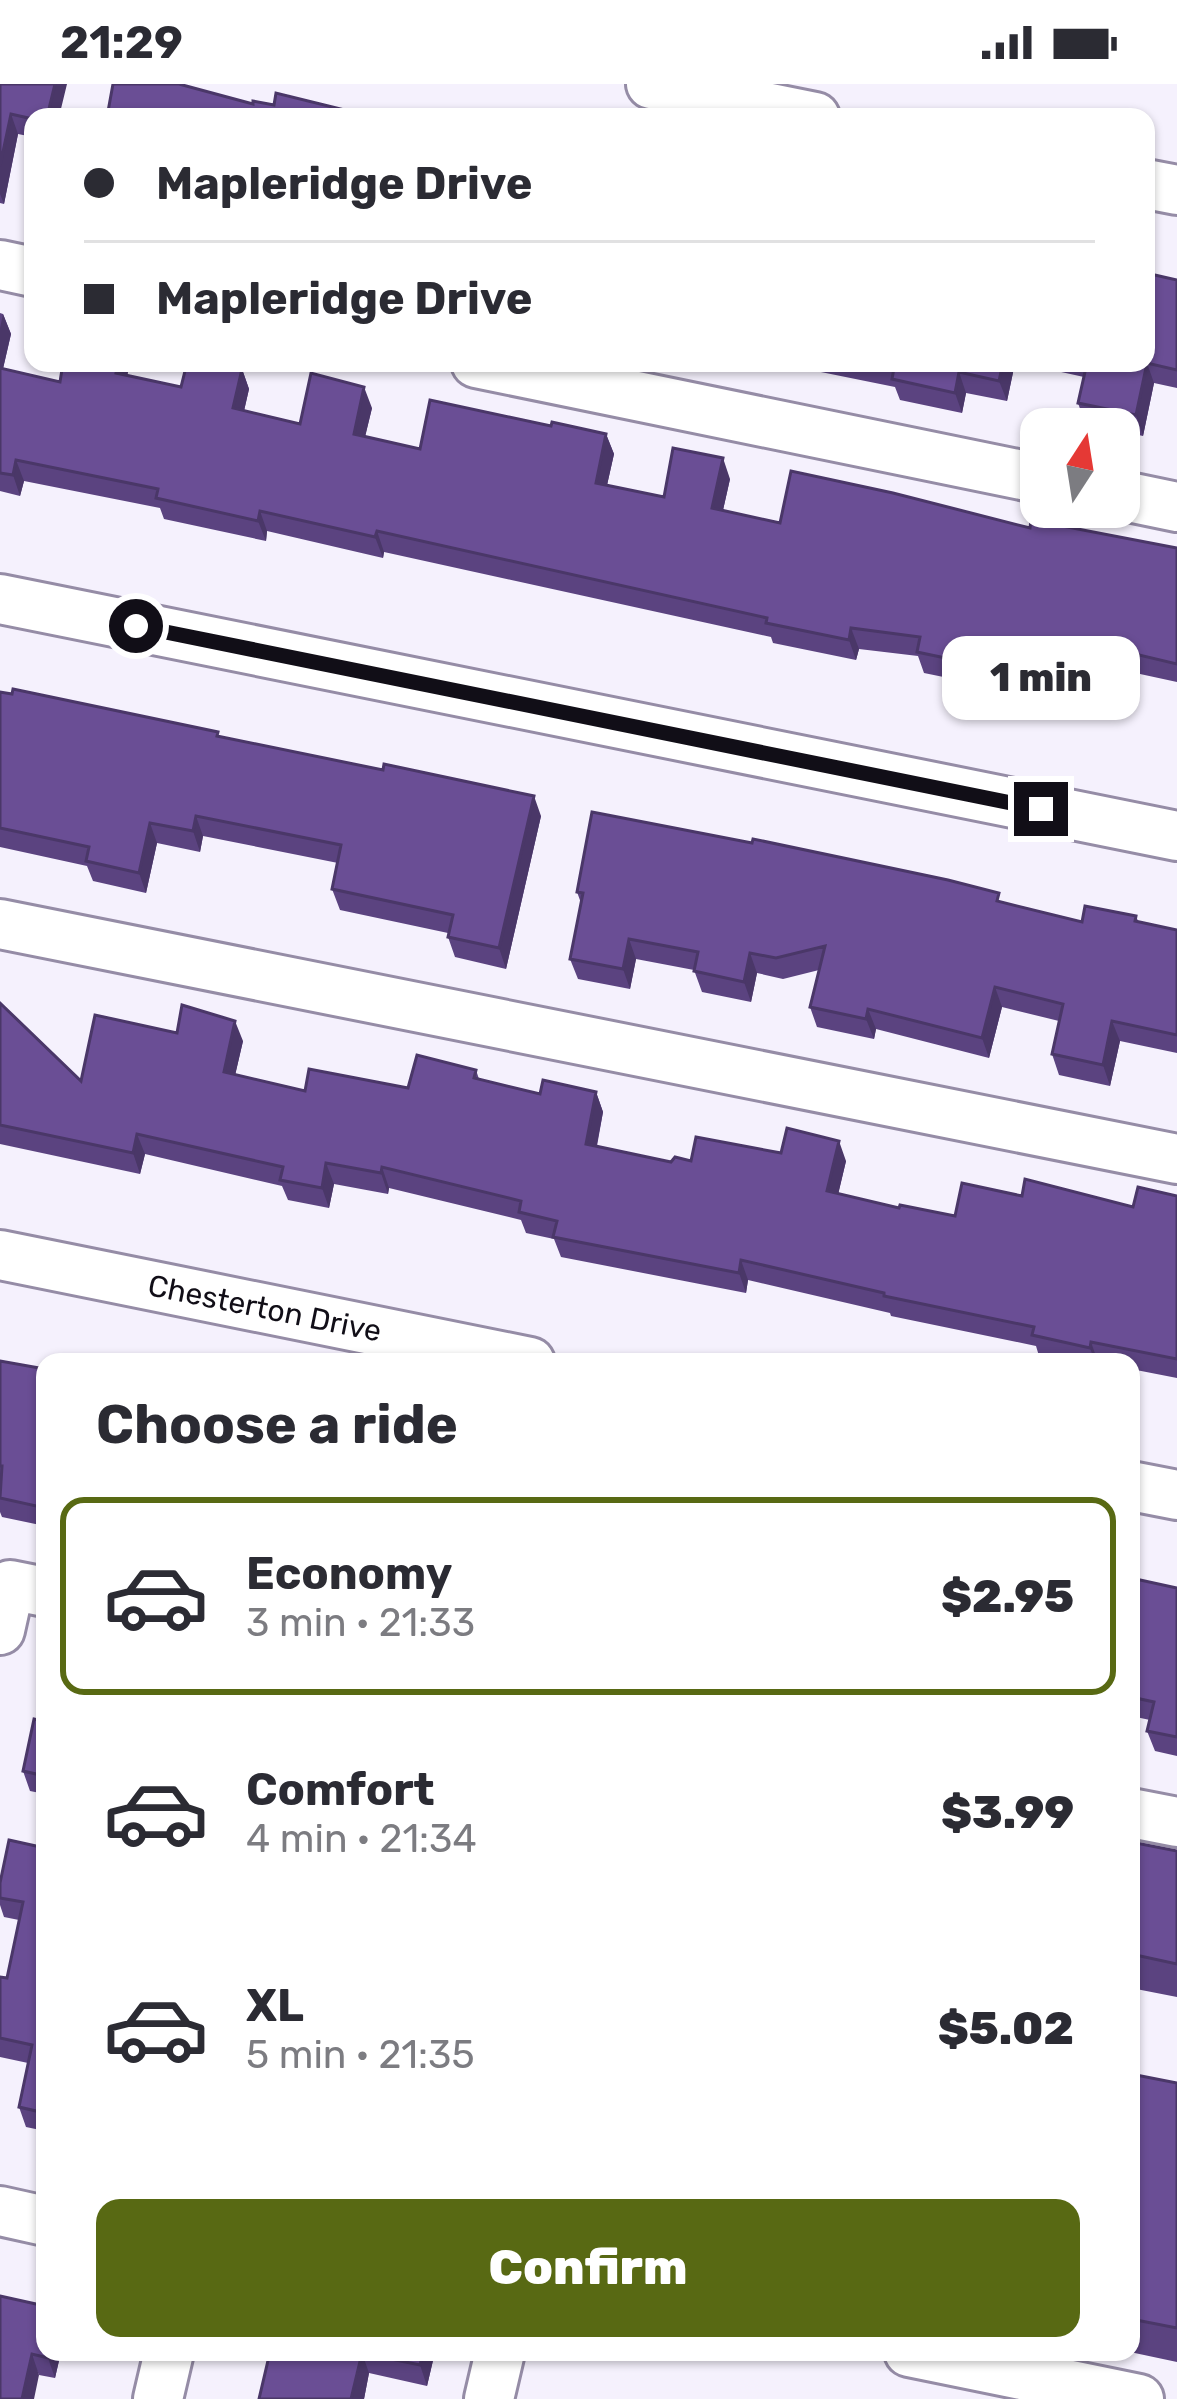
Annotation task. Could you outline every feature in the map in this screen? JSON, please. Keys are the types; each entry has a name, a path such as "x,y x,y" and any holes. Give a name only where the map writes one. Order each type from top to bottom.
{"street":[{"path":"651,84 770,108"},
{"path":"520,372 1020,475"},
{"path":"1140,499 1177,507"},
{"path":"0,599 1177,836"},
{"path":"0,924 1177,1160"},
{"name":"Chesterton Drive","path":"0,1255 396,1348 444,1353"},
{"path":"1140,1488 1177,1495"},
{"path":"1140,1815 1177,1822"},
{"path":"0,2211 36,2219"},
{"path":"158,2399 167,2361"},
{"path":"489,2399 498,2361"},
{"path":"953,2361 1139,2399"}],"building":[{"path":"0,84 55,84 49,108 24,108 24,117 11,114 0,166"},
{"path":"113,84 179,84 253,104 274,105 276,93 337,108 109,108"},
{"path":"1155,275 1177,280 1177,370 1155,365"},
{"path":"0,368 60,382 62,372 116,372 181,387 185,372 241,372 233,408 300,424 311,373 364,387 354,434 420,449 430,400 551,426 552,422 606,434 596,483 664,497 673,448 723,458 712,508 780,523 791,471 1020,528 1073,528 1177,548 1177,664 1110,648 1102,691 917,652 920,637 851,628 849,640 377,531 375,537 260,511 258,521 156,498 158,489 16,460 13,475 0,473"},
{"path":"893,372 959,372 955,393 892,379"},
{"path":"959,372 1001,372 999,381"},
{"path":"1085,372 1145,372 1137,408 1078,403"},
{"path":"13,689 218,732 217,736 534,796 499,948 448,937 453,915 332,889 341,845 196,816 193,831 150,823 139,873 86,861 89,847 0,828 0,692 12,694"},
{"path":"592,812 752,843 753,839 948,880 999,893 997,901 1082,922 1085,906 1177,930 1177,1035 1112,1021 1103,1065 1052,1054 1063,1004 995,987 982,1038 868,1009 866,1019 810,1007 825,946 776,958 750,953 744,982 694,971 698,952 629,939 623,969 570,959"},
{"path":"0,1003 81,1081 95,1015 177,1033 182,1005 235,1021 224,1072 305,1091 309,1069 408,1088 417,1055 476,1070 474,1078 540,1094 543,1080 596,1092 586,1144 671,1162 675,1157 691,1161 696,1137 781,1153 787,1128 839,1141 827,1191 899,1208 955,1216 962,1183 1022,1196 1025,1179 1133,1207 1138,1187 1177,1196 1177,1359 1032,1335 1034,1327 741,1260 739,1273 553,1237 557,1221 519,1212 521,1201 382,1167 381,1173 326,1163 322,1188 280,1180 283,1167 137,1134 133,1153 0,1125"},
{"path":"0,1361 36,1367 36,1506 0,1498"},
{"path":"1140,1580 1177,1588 1177,1737 1147,1731 1154,1702 1140,1699"},
{"path":"34,1719 36,1774 23,1771"},
{"path":"9,1840 36,1846 36,2111 19,2107 32,2045 0,2038 0,1977 7,1978 23,1902 0,1898"},
{"path":"1140,1844 1177,1851 1177,1964 1140,1956"},
{"path":"1140,2076 1177,2083 1177,2328 1140,2321"},
{"path":"0,2296 36,2304 36,2355 32,2354 22,2399 0,2399"},
{"path":"268,2361 360,2361 351,2399 259,2399"}],"route":[{"path":"136,626 1041,809"}]}
